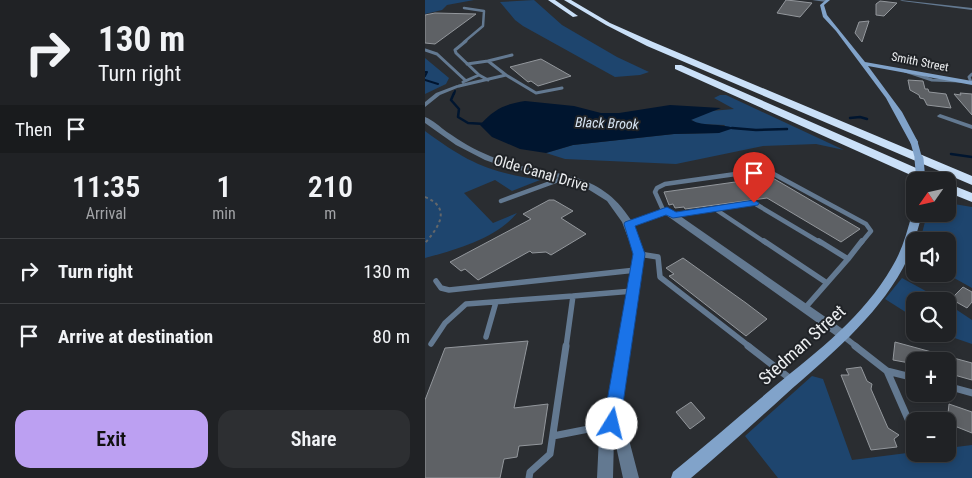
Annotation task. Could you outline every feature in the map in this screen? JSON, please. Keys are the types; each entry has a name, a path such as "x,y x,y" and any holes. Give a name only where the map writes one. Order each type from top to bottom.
{"highway":[{"path":"551,0 580,19"},
{"path":"567,0 608,24 650,44 972,181"},
{"path":"651,55 914,172"},
{"path":"956,191 972,198"}],"main road":[{"path":"827,1 822,5 823,13 863,62 898,110 914,142 920,162 921,172"},
{"name":"Smith Street","path":"863,62 971,83"},
{"name":"Stedman Street","path":"679,478 843,335 888,283 908,245 915,222"}],"street":[{"path":"646,0 655,0"},
{"path":"814,0 827,1"},
{"path":"902,0 972,9"},
{"path":"425,104 438,94 459,86"},
{"path":"940,116 972,127"},
{"name":"Olde Canal Drive","path":"425,119 480,155 497,162 565,178 600,190 624,214 639,254 612,424 606,437 605,478"},
{"path":"629,224 669,214 843,335"},
{"path":"612,424 620,432 631,478"}],"lane":[{"path":"464,8 485,11 481,19 483,26 455,50 479,75 488,80"},
{"path":"425,50 437,54 465,80"},
{"path":"467,64 512,55"},
{"path":"487,61 505,75 536,93 562,88"},
{"path":"971,83 969,77 972,74"},
{"path":"459,86 465,80 479,75"},
{"path":"459,86 505,75"},
{"path":"805,308 848,259 871,231 867,224 770,172 757,171 665,184 657,188 655,192 669,214 754,203 848,259"},
{"path":"501,201 565,178"},
{"path":"715,209 827,283"},
{"path":"639,254 658,257 660,276 792,381"},
{"path":"436,281 441,288 449,290 636,270"},
{"path":"431,344 445,323 466,304 633,291"},
{"path":"529,478 530,472 550,454 573,296"},
{"path":"486,337 496,302"},
{"path":"843,335 887,371 906,376"},
{"path":"887,371 906,414"},
{"path":"956,389 972,393"},
{"path":"553,436 612,424"}],"path":[{"path":"425,197 438,204 441,219 438,228 425,243"}],"shaded area":[{"path":"425,0 474,0 447,5 442,10 425,14"},
{"path":"534,0 562,25 617,57 649,72 640,75 615,77 523,26 515,20 500,2"},
{"path":"425,58 449,78 446,84 425,94"},
{"path":"726,95 844,150 816,144 763,146 676,164 565,159 546,153 573,145 674,134 719,133 725,125 698,124 690,119 711,111 734,109 714,98"},
{"path":"425,131 453,151 479,164 506,173 540,180 512,191 495,180 464,193 493,223 517,213 509,222 475,242 425,258"},
{"path":"956,204 972,207 972,288 956,279 956,232 922,232 925,222 956,222"},
{"path":"902,278 906,282 928,292 906,292 906,312 885,299"},
{"path":"956,309 972,320 972,344 956,338"},
{"path":"812,376 823,379 852,460 906,453 906,462 956,462 956,447 972,445 972,478 778,478 745,436"}],"water":[{"path":"525,101 574,106 601,113 619,113 670,105 721,108 691,120 701,124 734,128 719,133 674,134 573,145 546,153 520,149 492,137 480,125 500,108"}],"building":[{"path":"786,0 812,3 800,17 777,13"},
{"path":"880,1 897,3 884,16 876,15 876,4"},
{"path":"435,13 476,14 435,44 425,43 425,15"},
{"path":"869,21 862,42 855,33 859,22"},
{"path":"541,59 571,76 538,86 531,81 528,82 510,67"},
{"path":"908,80 923,81 925,89 928,89 929,92 946,94 951,108 927,105 924,99 910,90"},
{"path":"960,93 972,94 972,115 954,94 961,95"},
{"path":"771,177 860,229 841,242 767,198 685,209 684,207 675,208 673,204 669,205 664,192"},
{"path":"549,200 554,200 573,211 561,218 586,234 551,255 546,252 532,253 530,251 478,280 465,269 461,271 450,262 531,219 523,214"},
{"path":"683,258 767,319 746,336 669,276 674,274 666,268"},
{"path":"963,287 972,292 972,302 967,308 956,302 956,294"},
{"path":"528,341 514,408 548,404 542,444 519,446 517,457 504,459 500,478 425,478 425,400 445,348"},
{"path":"895,342 932,352 906,352 906,362 893,360"},
{"path":"956,359 972,363 972,380 956,376"},
{"path":"861,367 867,381 872,384 871,389 888,428 899,435 894,439 897,447 871,450 841,375 849,375 846,369"},
{"path":"691,402 705,418 690,429 676,412"},
{"path":"949,404 972,412 972,433 956,427 956,412 948,412"}],"waterway":[{"name":"Black Brook","path":"425,72 427,72 425,76"},
{"name":"Black Brook","path":"425,80 438,84"},
{"name":"Black Brook","path":"454,93 451,100 459,109 458,117 468,123 485,124"},
{"name":"Black Brook","path":"850,118 860,117 867,119"},
{"name":"Black Brook","path":"732,128 756,130 787,129"},
{"name":"Black Brook","path":"951,154 972,157"}],"route":[{"path":"612,424 639,254 629,224 667,211 673,215 754,203"}]}
